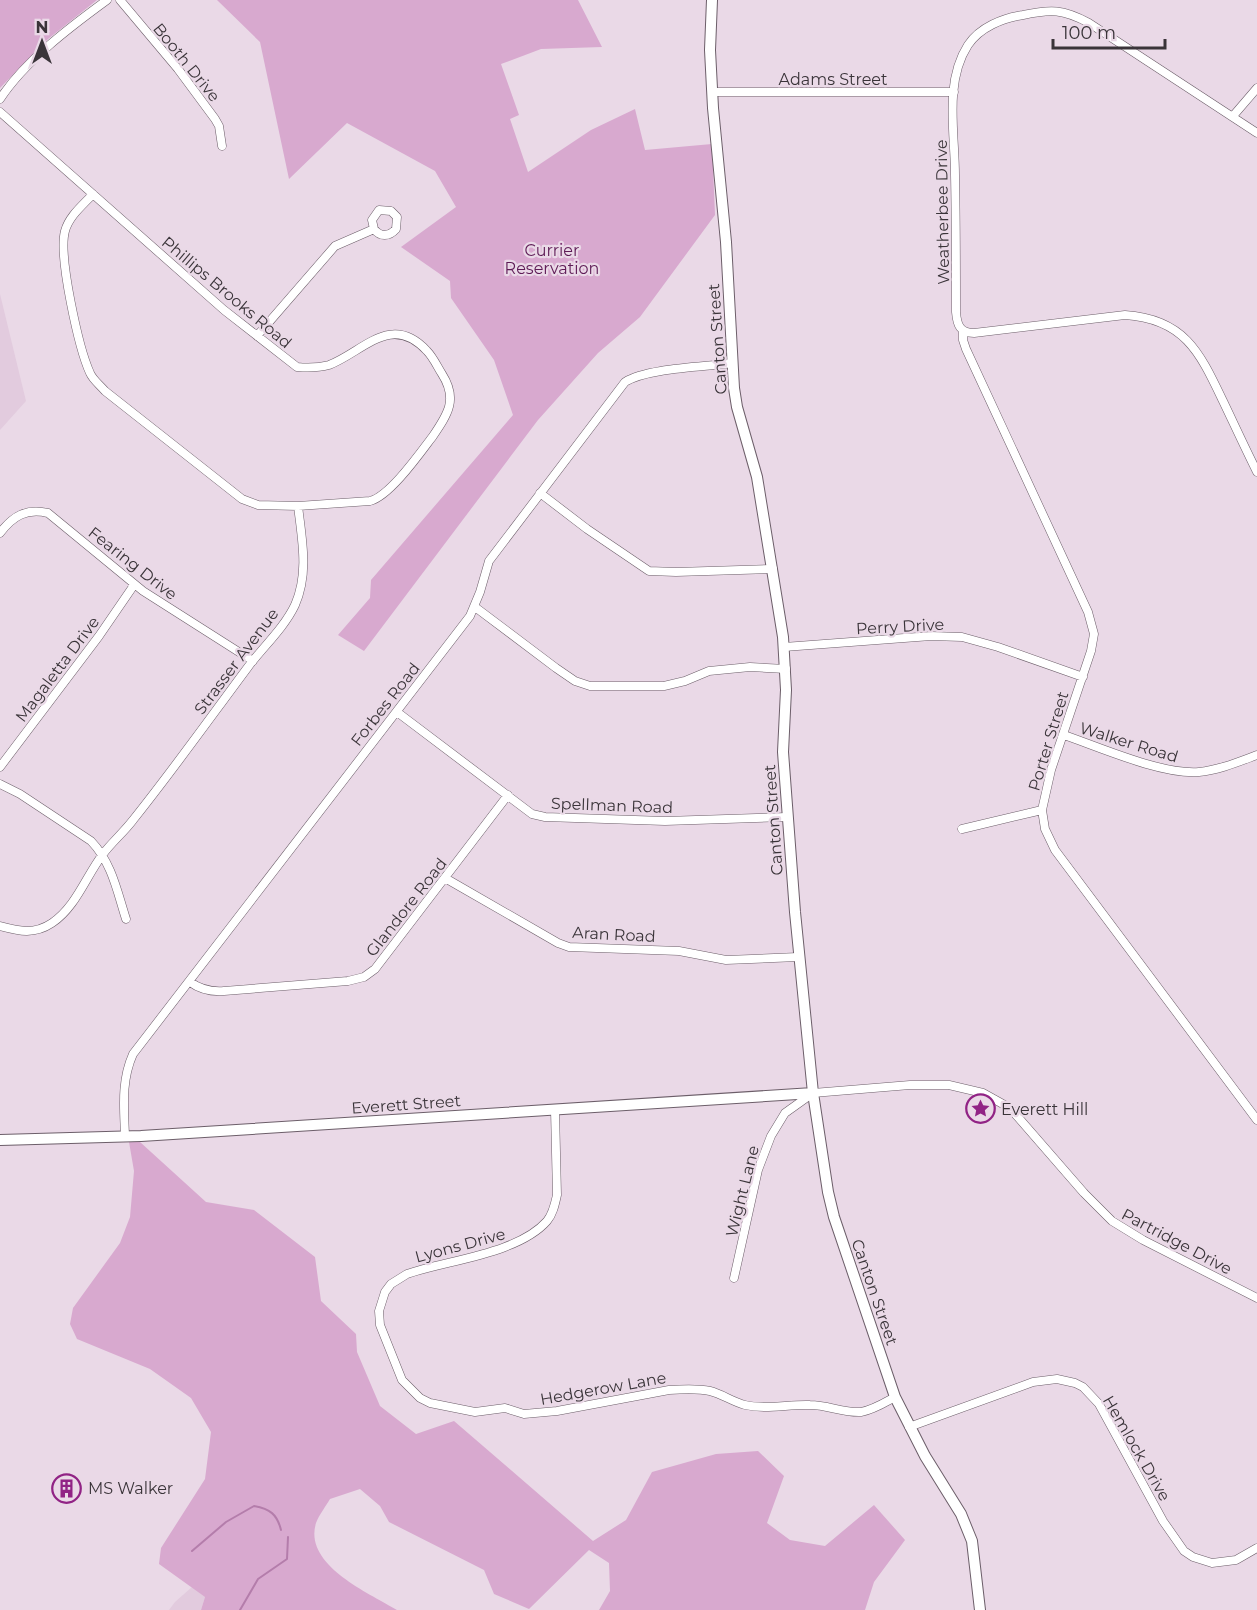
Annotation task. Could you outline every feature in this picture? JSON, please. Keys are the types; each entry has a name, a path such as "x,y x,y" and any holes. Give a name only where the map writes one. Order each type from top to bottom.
{"main road":[{"name":"Canton Street","path":"711,0 712,92 726,242 737,407 757,477 784,647 786,669 783,752 798,957 818,1131 832,1211 895,1397 909,1427 961,1515 972,1541 980,1610"},
{"name":"Everett Street","path":"0,1140 125,1136 813,1093"}],"street":[{"path":"0,99 37,58 64,33 107,0"},
{"name":"Booth Drive","path":"120,0 178,69 215,119 219,126 222,146"},
{"name":"Weatherbee Drive","path":"963,332 956,317 954,92 959,65 974,38 995,23 1006,18 1055,10 1075,15 1257,133"},
{"path":"1233,116 1257,88"},
{"name":"Adams Street","path":"712,92 954,92"},
{"name":"Phillips Brooks Road","path":"0,112 224,310 297,367 309,368 337,361 380,336 401,335 414,340 428,351 451,391 451,403 432,436 397,480 379,499 298,506"},
{"path":"93,194 65,229 62,250 76,325 89,372 114,398 242,499 258,505 298,506"},
{"path":"257,336 334,246 374,229"},
{"path":"963,332 970,334 990,332 1125,315 1145,318 1170,327 1185,339 1202,359 1257,472"},
{"name":"Porter Street","path":"963,332 966,349 1091,620 1093,642 1051,770 1042,810 1045,829 1055,850 1257,1120"},
{"name":"Forbes Road","path":"125,1136 123,1086 133,1054 397,712 475,607 489,561 625,382 650,373 733,363"},
{"path":"540,493 596,535 650,571 773,569"},
{"name":"Strasser Avenue","path":"0,926 35,932 54,922 62,914 87,881 102,855 132,822 287,618 302,586 304,555 298,506"},
{"name":"Fearing Drive","path":"0,533 15,516 36,510 48,513 135,585 253,661"},
{"name":"Magaletta Drive","path":"0,767 93,645 135,585"},
{"path":"475,607 574,681 590,686 664,686 686,681 709,671 750,667 786,669"},
{"name":"Perry Drive","path":"784,647 931,636 962,637 998,647 1083,677"},
{"name":"Spellman Road","path":"397,712 532,814 545,817 665,821 788,817"},
{"name":"Walker Road","path":"1064,735 1177,772 1216,769 1257,755"},
{"path":"0,784 20,794 91,841 112,873 126,919"},
{"name":"Glandore Road","path":"190,982 198,988 211,992 224,992 348,981 364,976 375,969 508,795"},
{"path":"962,829 1042,810"},
{"name":"Aran Road","path":"445,878 558,943 572,948 679,951 726,960 798,957"},
{"name":"Partridge Drive","path":"813,1093 910,1085 949,1085 983,1093 1010,1108 1084,1193 1112,1221 1143,1240 1257,1298"},
{"name":"Wight Lane","path":"734,1278 758,1170 771,1136 785,1113 813,1093"},
{"name":"Lyons Drive","path":"384,1336 379,1317 380,1305 387,1288 396,1280 412,1272 515,1244 534,1233 548,1220 557,1195 555,1110"},
{"name":"Hedgerow Lane","path":"384,1336 402,1380 420,1398 430,1403 475,1412 505,1408 524,1414 557,1411 669,1390 686,1389 710,1391 745,1405 763,1407 809,1404 827,1406 843,1412 862,1412 895,1397"},
{"name":"Hemlock Drive","path":"909,1427 1033,1382 1057,1379 1075,1383 1083,1387 1099,1404 1163,1521 1184,1551 1193,1557 1212,1563 1236,1560 1257,1548"}],"shaded area":[{"path":"0,294 26,401 0,430"},
{"path":"192,1587 205,1597 201,1610 169,1610 175,1602"}],"green space":[{"path":"0,0 97,0 48,39 0,88"},
{"name":"Currier Reservation","path":"217,0 578,0 602,47 541,49 501,64 519,115 510,119 528,172 591,130 635,109 645,150 712,144 715,215 640,317 598,353 538,420 364,651 338,635 370,598 371,580 513,415 494,360 451,298 450,281 401,247 456,207 435,171 347,123 289,179 260,42"},
{"path":"129,1142 140,1142 206,1202 254,1210 315,1257 321,1301 356,1334 357,1352 380,1406 416,1434 454,1421 593,1541 626,1520 652,1472 716,1454 758,1451 784,1476 767,1523 790,1540 825,1546 874,1505 905,1540 874,1582 865,1610 599,1610 610,1591 609,1563 589,1550 529,1609 494,1594 484,1570 389,1522 380,1506 360,1489 330,1499 316,1523 315,1538 319,1552 341,1576 397,1610 201,1610 205,1597 159,1564 161,1548 205,1479 211,1432 191,1398 150,1369 77,1339 70,1324 73,1308 120,1243 130,1217 134,1171"}],"waterway":[{"path":"192,1551 226,1522 254,1506 272,1513 281,1530"},
{"path":"240,1610 258,1579 287,1559 288,1537"}],"place":[{"name":"Everett Hill","path":"980,1109"},
{"name":"MS Walker","path":"67,1488"}]}
